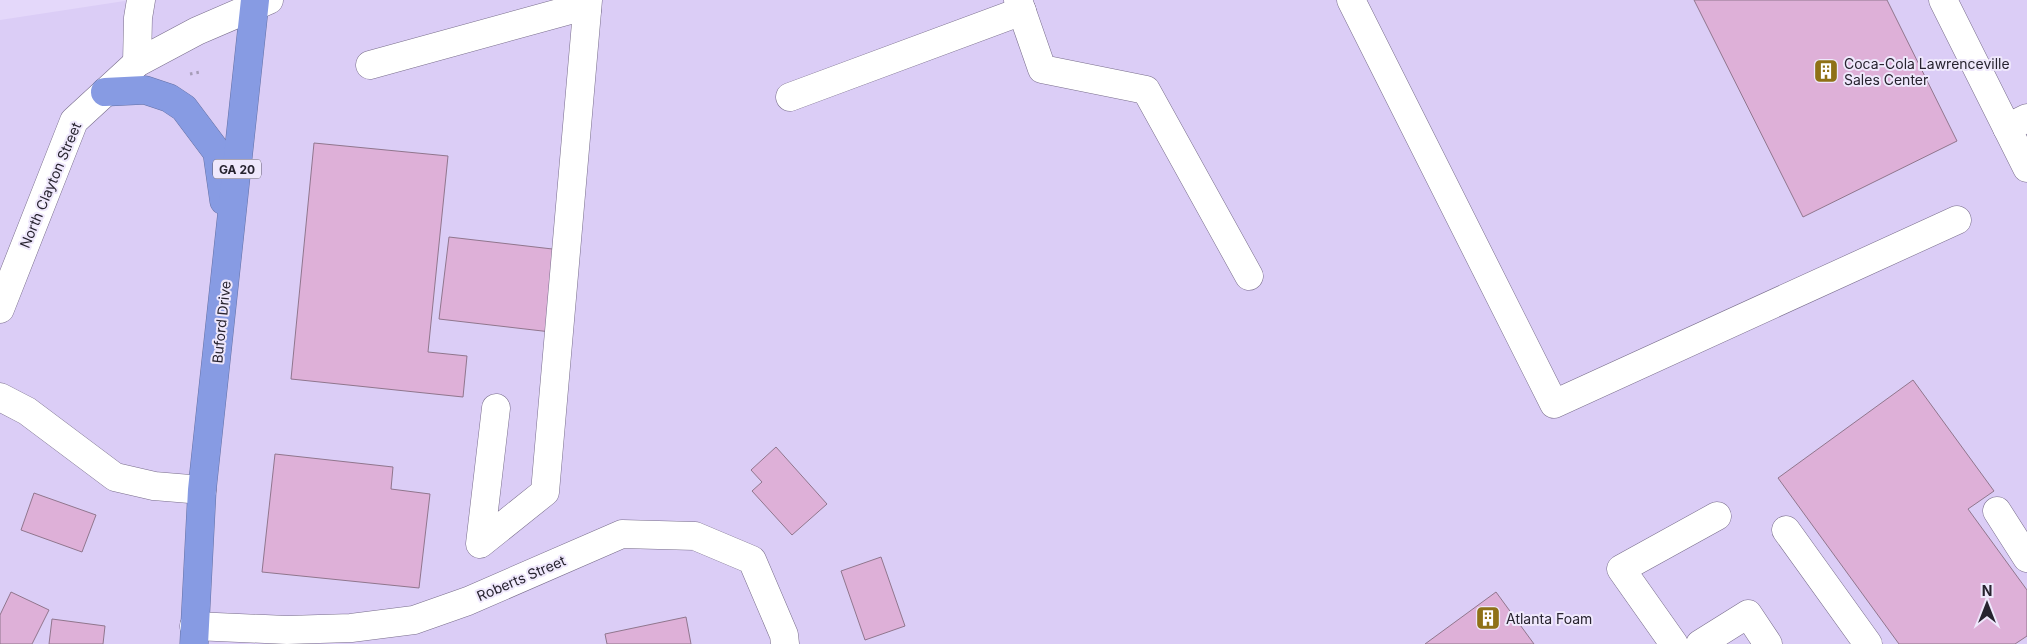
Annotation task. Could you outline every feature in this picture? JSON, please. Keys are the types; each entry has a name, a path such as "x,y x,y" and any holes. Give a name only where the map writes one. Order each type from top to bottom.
{"highway":[{"name":"Buford Drive","path":"194,635 202,490 259,2"},
{"path":"104,92 145,90 169,98 190,115 217,152 230,241"}],"street":[{"path":"137,63 138,18 141,0"},
{"path":"1351,0 1554,404 1958,220"},
{"path":"1947,1 2017,123 2027,168"},
{"name":"North Clayton Street","path":"0,309 74,121 137,63 197,31 259,2"},
{"path":"370,65 587,5 545,492 480,544 496,408"},
{"path":"790,97 1020,6 1042,69 1146,90 1249,276"},
{"path":"0,397 27,411 115,477 154,486 202,490"},
{"path":"1997,511 2027,558"},
{"path":"1674,644 1621,569 1717,516"},
{"path":"1786,530 1868,644"},
{"name":"Roberts Street","path":"194,635 351,628 414,620 468,601 622,534 695,536 752,560 784,635 785,644"},
{"path":"1700,644 1748,614 1768,644"}],"path":[{"path":"190,74 200,72"}],"shaded area":[{"path":"131,0 2027,0 2027,644 0,644 0,20"}],"building":[{"name":"Coca-Cola Lawrenceville Sales Center","path":"1694,0 1887,0 1957,141 1803,217"},
{"path":"314,143 448,156 428,352 467,356 463,397 291,379"},
{"path":"449,237 561,250 551,332 439,319"},
{"path":"1913,380 1994,491 1968,509 2027,590 2027,636 2015,644 1899,644 1778,478"},
{"path":"776,447 827,504 792,535 752,491 762,482 751,470"},
{"path":"275,454 393,467 391,489 430,494 419,588 262,572"},
{"path":"34,493 96,515 82,552 21,530"},
{"path":"881,557 905,626 865,640 841,571"},
{"path":"11,592 49,610 32,644 0,644 0,615"},
{"name":"Atlanta Foam","path":"1496,592 1534,644 1425,644"},
{"path":"686,617 691,644 607,644 605,634"},
{"path":"52,619 105,626 103,644 49,644"}],"place":[{"name":"Coca-Cola Lawrenceville Sales Center","path":"1826,71"},
{"name":"Atlanta Foam","path":"1488,618"}]}
